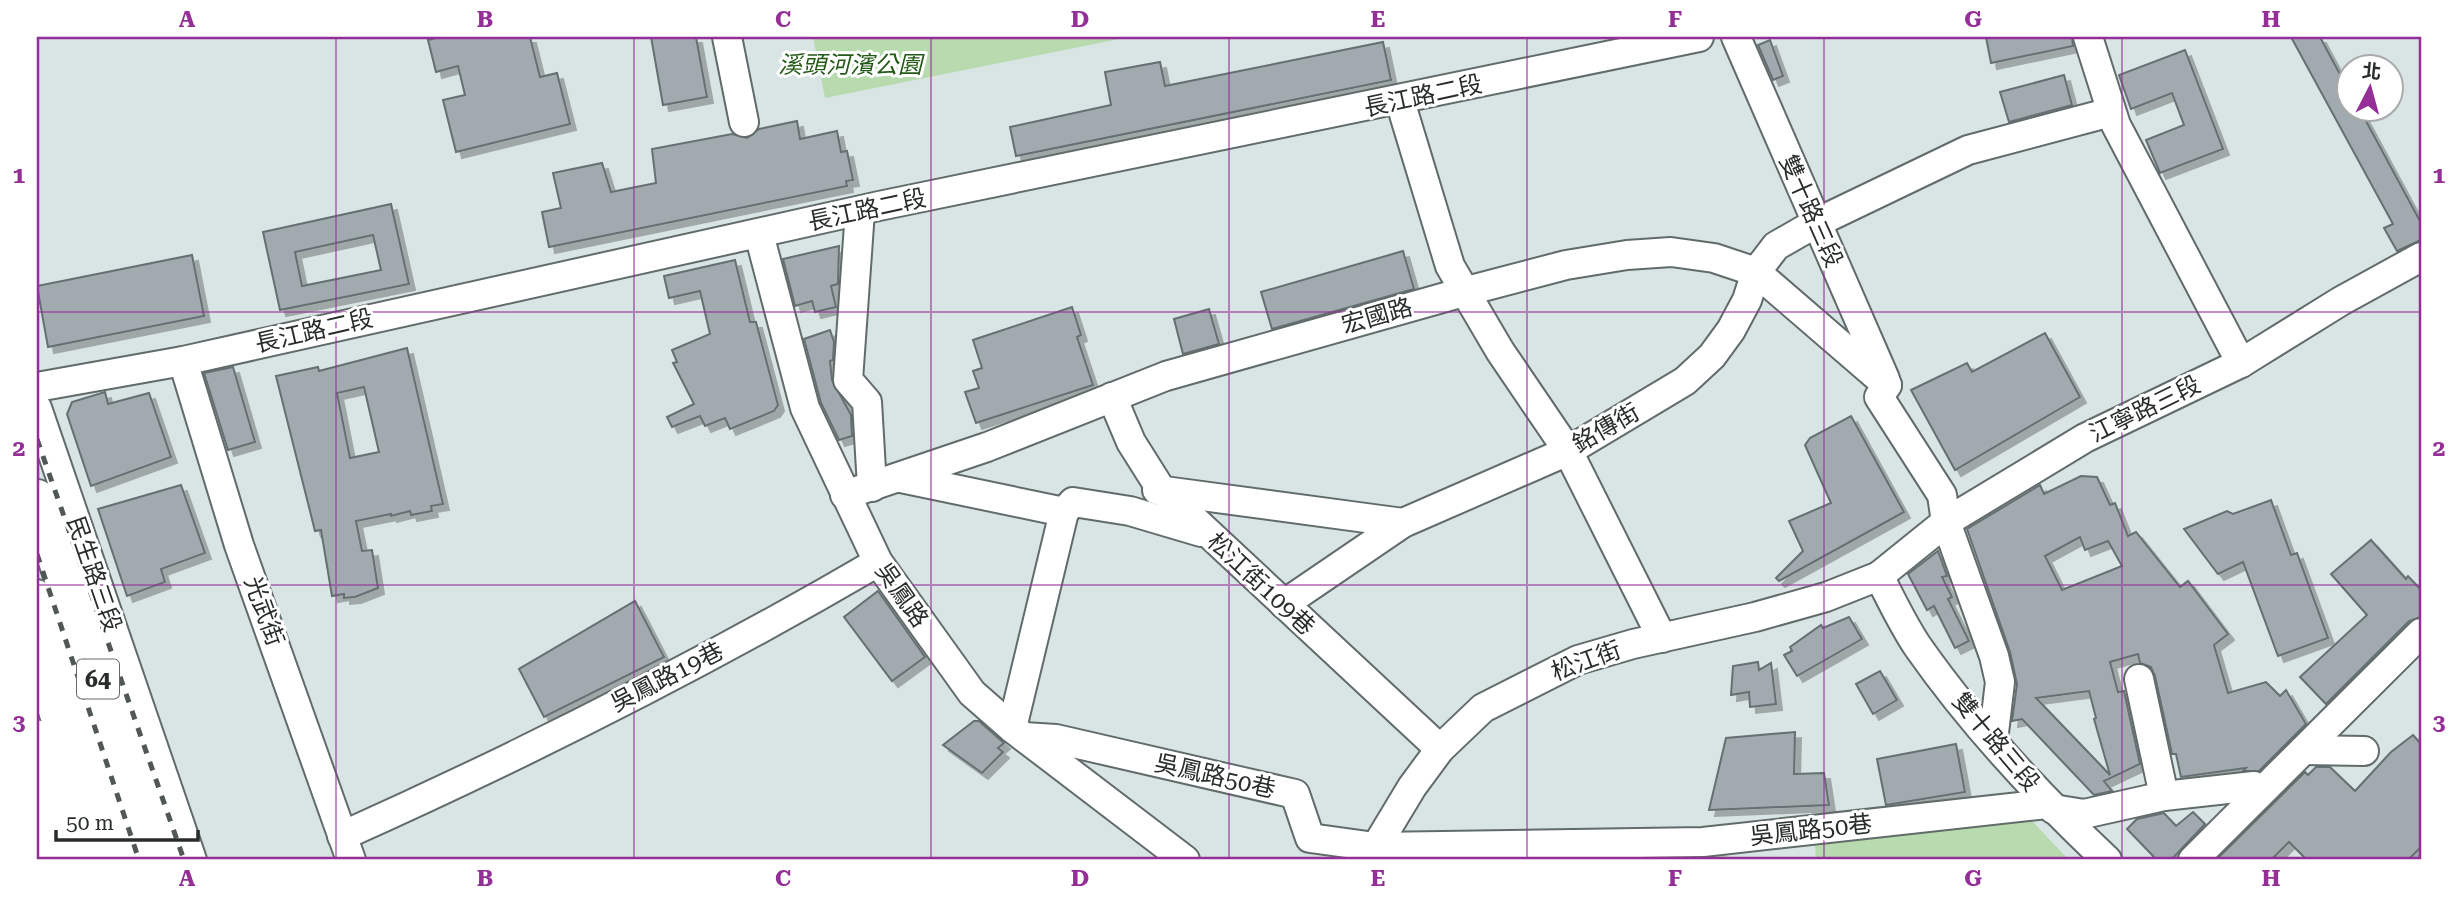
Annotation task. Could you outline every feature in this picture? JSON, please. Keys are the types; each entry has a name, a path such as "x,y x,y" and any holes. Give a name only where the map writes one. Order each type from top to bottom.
{"highway":[{"name":"64","path":"37,499 160,860"}],"main road":[{"path":"37,653 107,860"},
{"path":"37,738 79,860"}],"street":[{"path":"727,37 744,122"},
{"name":"長江路二段","path":"37,387 183,361 860,211 1699,37"},
{"name":"雙十路三段","path":"1736,37 1887,385 1879,397 1942,495 1946,522"},
{"path":"2088,37 2111,113 2241,363"},
{"path":"1400,101 1450,266 1500,351 1568,451 1662,638"},
{"name":"銘傳街","path":"1284,604 1403,523 1568,451 1685,382 1731,330 1747,300 1756,272 1776,246 1816,223 1968,150 2111,113"},
{"path":"860,211 848,380 867,402 872,486"},
{"name":"吳鳳路","path":"759,234 806,408 878,562 972,693 1018,733 1185,860"},
{"name":"宏國路","path":"845,495 987,447 1166,376 1566,265 1660,253 1714,258 1756,272 1887,385"},
{"name":"江寧路三段","path":"1879,576 1946,522 2085,438 2241,363 2341,301 2421,257"},
{"name":"光武街","path":"183,361 239,545 346,848"},
{"name":"松江街109巷","path":"1112,397 1131,442 1160,488 1440,749"},
{"name":"民生路三段","path":"37,408 192,860"},
{"name":"民生路三段","path":"37,467 173,860"},
{"path":"898,477 1064,512"},
{"path":"1130,511 1160,488 1403,523"},
{"path":"1018,733 1064,512 1073,502 1130,511 1207,534"},
{"path":"1946,522 1994,656 2000,682 1993,741"},
{"name":"吳鳳路19巷","path":"346,848 453,786 772,624 878,562"},
{"name":"雙十路三段","path":"1879,576 1917,646 1993,741 2050,806 2107,860"},
{"name":"松江街","path":"1372,854 1440,749 1483,708 1578,660 1802,604 1879,576"},
{"path":"37,594 127,860"},
{"path":"2193,860 2421,634"},
{"path":"2139,679 2164,796"},
{"name":"吳鳳路50巷","path":"1018,733 1056,739 1295,794 1310,838 1372,854 1703,842 2050,806 2084,814 2164,796 2254,786 2262,790"},
{"path":"2304,750 2364,751"},
{"path":"37,797 58,860"}],"green space":[{"name":"溪頭河濱公園","path":"813,37 1129,37 825,98"},
{"path":"2031,820 2069,860 1816,860 1815,842"},
{"path":"1728,856 1728,860 1440,858"}],"building":[{"path":"440,37 530,37 540,77 557,73 570,124 456,152 443,100 465,95 458,66 436,72 428,40"},
{"path":"651,37 696,37 707,97 663,105"},
{"path":"1986,37 2072,37 2073,46 1991,63"},
{"path":"2291,37 2320,37 2336,67 2336,120"},
{"path":"1770,40 1783,76 1773,80 1758,45"},
{"path":"1383,42 1391,80 1016,156 1010,127 1111,105 1105,72 1160,62 1165,86"},
{"path":"2185,50 2223,149 2160,173 2146,140 2184,125 2172,93 2131,109 2119,75"},
{"path":"2064,75 2072,105 2009,122 2000,92"},
{"path":"797,121 800,139 837,131 841,152 847,151 853,180 846,181 847,186 549,247 542,212 561,208 553,173 602,163 611,192 656,183 652,149 732,134 747,138 759,129"},
{"path":"2337,122 2367,122 2421,223 2421,240 2397,251 2384,228 2393,224"},
{"path":"391,204 409,284 280,310 263,232","holes":["373,235 381,270 302,286 295,252"]},
{"path":"839,246 838,284 831,286 836,307 815,312 812,301 795,306 783,259"},
{"path":"1403,251 1414,289 1272,329 1261,292"},
{"path":"192,255 204,316 48,347 37,286"},
{"path":"735,260 750,322 756,322 778,405 774,411 730,429 725,418 705,426 700,416 672,427 667,417 694,404 673,363 677,362 672,350 710,334 700,291 669,298 664,276"},
{"path":"1072,307 1081,335 1077,337 1093,385 976,423 965,392 979,388 973,371 982,368 973,340"},
{"path":"1209,309 1219,344 1183,354 1174,319"},
{"path":"830,330 834,342 833,360 830,361 832,380 851,415 852,436 839,440 821,403 804,339"},
{"path":"2045,333 2080,397 1955,470 1911,390 1967,363 1972,372"},
{"path":"407,348 443,504 431,506 432,511 411,515 410,511 356,521 362,551 372,550 378,588 355,597 344,598 344,594 332,596 321,530 315,531 276,376 318,367 319,371","holes":["364,387 379,452 350,458 337,393"]},
{"path":"233,367 255,442 228,450 204,373"},
{"path":"105,392 108,404 149,393 171,457 91,486 67,414 72,402"},
{"path":"1851,416 1904,512 1779,581 1776,578 1803,551 1789,521 1831,503 1805,445 1810,438"},
{"path":"2081,476 2097,477 2110,505 2115,503 2128,536 2136,532 2180,587 2188,581 2228,634 2214,645 2228,693 2266,682 2280,696 2286,690 2306,724 2259,771 2243,771 2246,768 2181,777 2176,754 2172,754 2155,676 2151,667 2140,663 2138,654 2110,662 2118,692 2124,691 2140,764 2104,781 2112,791 2094,795 2022,719 2012,721 2017,684 2010,652 1967,529 2040,485 2044,494","holes":["2080,537 2085,550 2108,541 2122,566 2062,590 2045,556","2089,691 2096,718 2094,719 2110,775 2036,698"]},
{"path":"181,485 205,553 161,569 165,582 127,596 98,509"},
{"path":"2271,500 2291,555 2297,553 2328,638 2278,656 2243,562 2218,574 2184,529 2227,511 2233,514"},
{"path":"2371,540 2406,579 2408,576 2421,590 2421,617 2409,621 2326,704 2300,677 2367,615 2331,574"},
{"path":"1938,551 1947,576 1942,577 1952,597 1948,599 1969,641 1955,648 1934,606 1927,610 1908,574"},
{"path":"878,591 925,657 892,681 844,617"},
{"path":"635,601 664,657 544,717 519,669"},
{"path":"1849,617 1862,639 1797,676 1784,655 1792,651 1790,647 1821,625 1823,628"},
{"path":"1758,662 1759,670 1771,663 1776,704 1750,707 1749,692 1731,695 1733,666"},
{"path":"1880,671 1897,700 1873,714 1856,684"},
{"path":"974,721 979,721 1004,743 998,748 1003,752 982,773 943,745"},
{"path":"1795,732 1794,774 1824,773 1829,805 1709,810 1726,738"},
{"path":"2413,735 2421,744 2421,847 2408,860 2307,860 2289,842 2271,860 2216,860 2305,772 2308,775 2316,767 2330,767 2355,791 2391,752"},
{"path":"1956,744 1965,792 1886,805 1877,759"},
{"path":"2193,812 2205,824 2171,860 2156,859 2127,829 2137,819 2164,813 2176,826"}],"railway":[{"path":"37,439 184,860"},
{"path":"37,554 139,860"}]}
